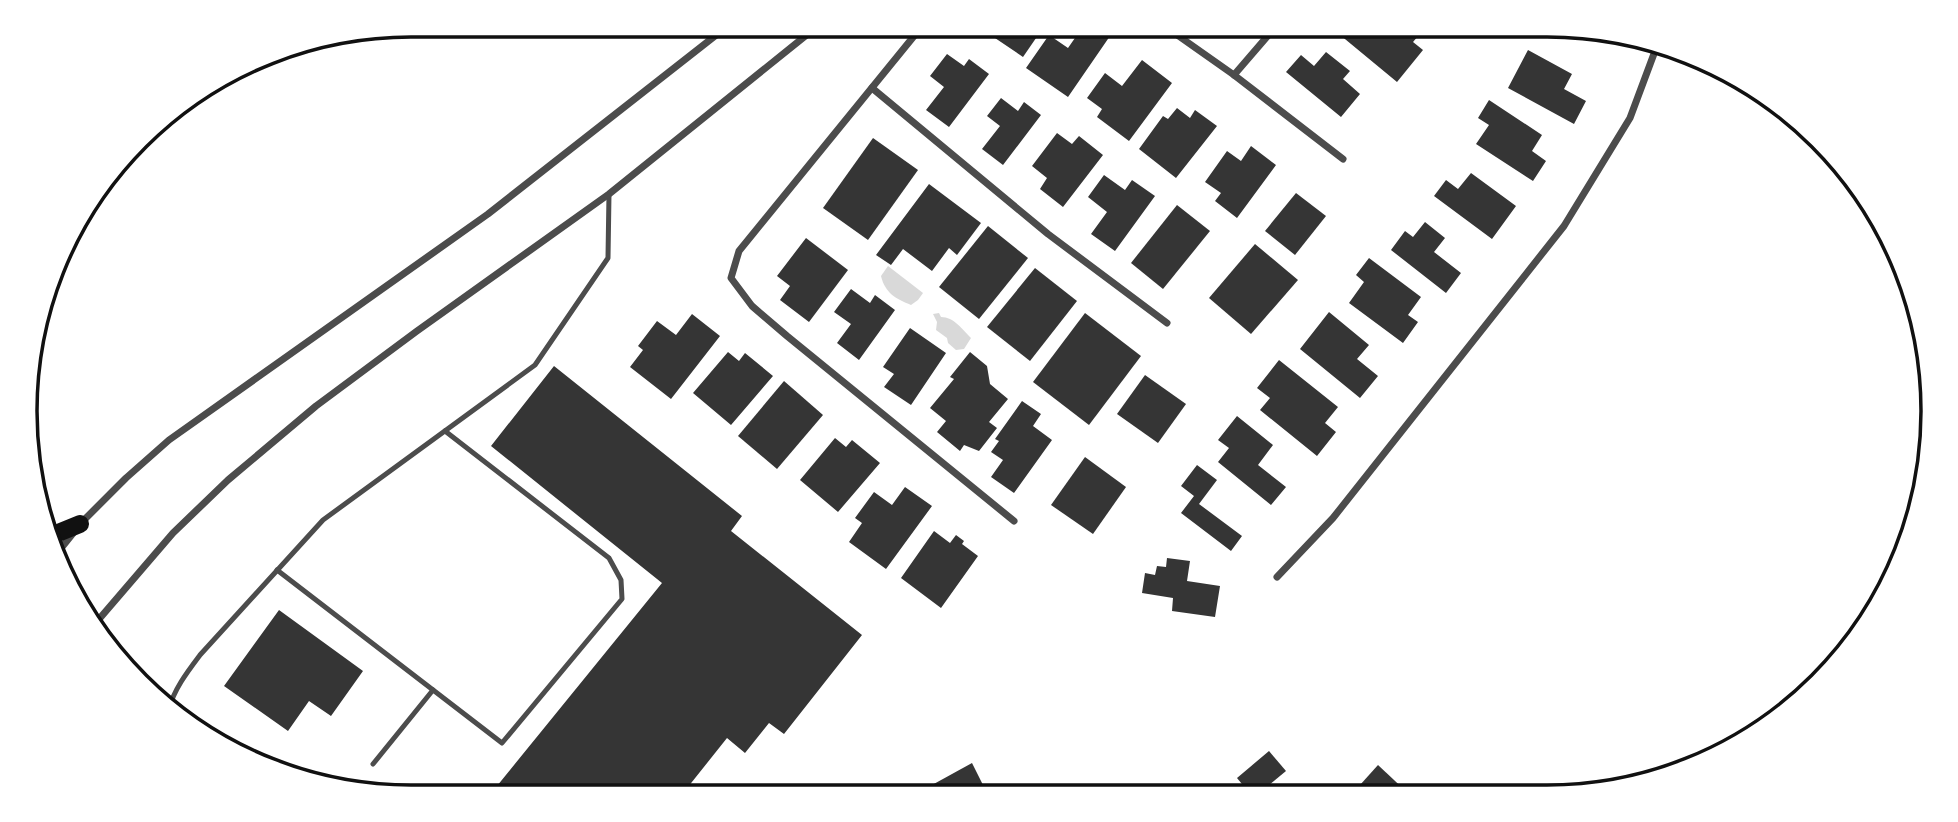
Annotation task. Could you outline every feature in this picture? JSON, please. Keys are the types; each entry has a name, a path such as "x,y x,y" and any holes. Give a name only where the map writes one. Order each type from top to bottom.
{"main road":[{"path":"58,533 80,524"}],"street":[{"path":"62,546 80,524 126,478 169,440 488,214 713,37"},
{"path":"100,618 173,533 238,471 417,331 609,194 803,37"},
{"path":"913,37 739,251 732,278 752,306 1014,521"},
{"path":"1181,37 1343,159"},
{"path":"1234,75 1266,37"},
{"path":"1278,577 1333,518 1564,226 1630,118 1654,53"},
{"path":"872,88 1039,226 1167,323"}],"lane":[{"path":"172,699 200,654 323,520 535,365 608,258 609,194"},
{"path":"277,570 502,743 622,599 621,580 609,558 445,431"},
{"path":"373,764 433,690"}],"shaded area":[{"path":"888,266 923,293 918,300 911,305 888,291 881,276"},
{"path":"939,313 941,317 958,324 971,338 964,349 956,350 948,343 947,338 936,330 937,322 933,314"}],"building":[{"path":"996,37 1037,37 1023,57"},
{"path":"1048,37 1068,48 1076,37 1109,37 1068,97 1026,68"},
{"path":"1343,37 1417,37 1413,42 1423,50 1397,82"},
{"path":"1528,50 1572,74 1564,89 1586,101 1574,124 1508,88"},
{"path":"1326,52 1350,71 1343,79 1360,94 1341,117 1286,72 1301,55 1314,66"},
{"path":"947,54 964,66 969,59 989,74 949,127 926,110 944,87 930,76"},
{"path":"1142,60 1172,83 1129,141 1097,117 1102,109 1087,98 1105,73 1122,86"},
{"path":"1001,98 1018,111 1024,102 1041,115 1003,165 982,149 1000,126 987,116"},
{"path":"1489,100 1542,135 1532,151 1546,161 1533,181 1476,144 1489,125 1478,118"},
{"path":"1177,108 1190,118 1195,110 1217,126 1176,178 1139,149 1163,116 1168,119"},
{"path":"1057,133 1072,144 1079,136 1103,155 1063,207 1040,189 1047,178 1032,166"},
{"path":"873,138 918,170 868,240 823,208"},
{"path":"1251,146 1276,165 1237,218 1215,201 1221,193 1205,182 1227,151 1241,161"},
{"path":"1471,173 1516,206 1492,239 1434,196 1446,180 1458,189"},
{"path":"1104,175 1125,190 1132,180 1155,196 1115,251 1091,234 1107,212 1088,197"},
{"path":"929,184 981,223 957,255 949,248 932,271 903,249 891,265 876,255"},
{"path":"1296,193 1326,216 1295,255 1265,231"},
{"path":"1177,205 1210,231 1163,289 1131,263"},
{"path":"1425,222 1445,238 1434,252 1461,273 1446,293 1391,250 1405,231 1413,237"},
{"path":"988,226 1028,258 979,319 939,287"},
{"path":"806,238 848,270 809,322 780,300 790,286 777,276"},
{"path":"1255,244 1298,280 1251,334 1209,298"},
{"path":"1369,258 1421,297 1408,315 1418,322 1403,343 1349,303 1364,282 1356,275"},
{"path":"1035,268 1077,301 1030,361 987,327"},
{"path":"851,289 870,303 875,295 895,310 859,360 837,343 851,324 834,312"},
{"path":"1329,312 1369,345 1357,359 1378,376 1360,398 1300,349"},
{"path":"1085,313 1141,356 1089,425 1033,382"},
{"path":"692,314 720,336 671,399 630,367 643,350 638,346 657,321 676,335"},
{"path":"910,328 946,353 911,405 884,387 894,374 883,367"},
{"path":"728,352 739,361 745,353 773,376 731,425 693,393"},
{"path":"970,352 987,366 990,384 1008,399 989,422 997,428 979,451 964,445 960,451 937,432 946,421 930,408 954,379 950,377"},
{"path":"1279,360 1338,407 1325,423 1336,432 1317,456 1260,410 1270,398 1257,388"},
{"path":"554,366 742,516 731,531 862,635 784,734 769,723 745,753 727,738 690,785 498,785 662,583 491,446"},
{"path":"1145,375 1186,404 1158,443 1117,414"},
{"path":"784,381 823,415 777,469 738,436"},
{"path":"1022,401 1041,414 1033,426 1052,440 1014,493 991,477 1003,460 991,452 999,441 995,439"},
{"path":"1237,416 1273,445 1258,465 1286,487 1271,505 1218,462 1229,448 1218,440"},
{"path":"835,438 846,447 852,440 880,463 838,512 800,480"},
{"path":"1085,457 1126,487 1093,534 1051,505"},
{"path":"1197,465 1217,480 1199,504 1242,536 1231,551 1181,513 1194,496 1181,486"},
{"path":"905,487 932,506 886,569 849,542 862,523 855,518 874,492 892,505"},
{"path":"934,531 950,543 956,535 964,541 962,544 978,556 941,608 901,578"},
{"path":"1167,558 1190,561 1187,581 1220,586 1215,617 1172,611 1173,598 1142,593 1145,573 1155,575 1157,566 1166,567"},
{"path":"279,610 363,671 331,716 309,701 288,731 224,686"},
{"path":"1269,751 1286,771 1269,785 1243,785 1237,778"},
{"path":"972,763 983,785 932,785"},
{"path":"1378,765 1399,785 1360,785"}]}
